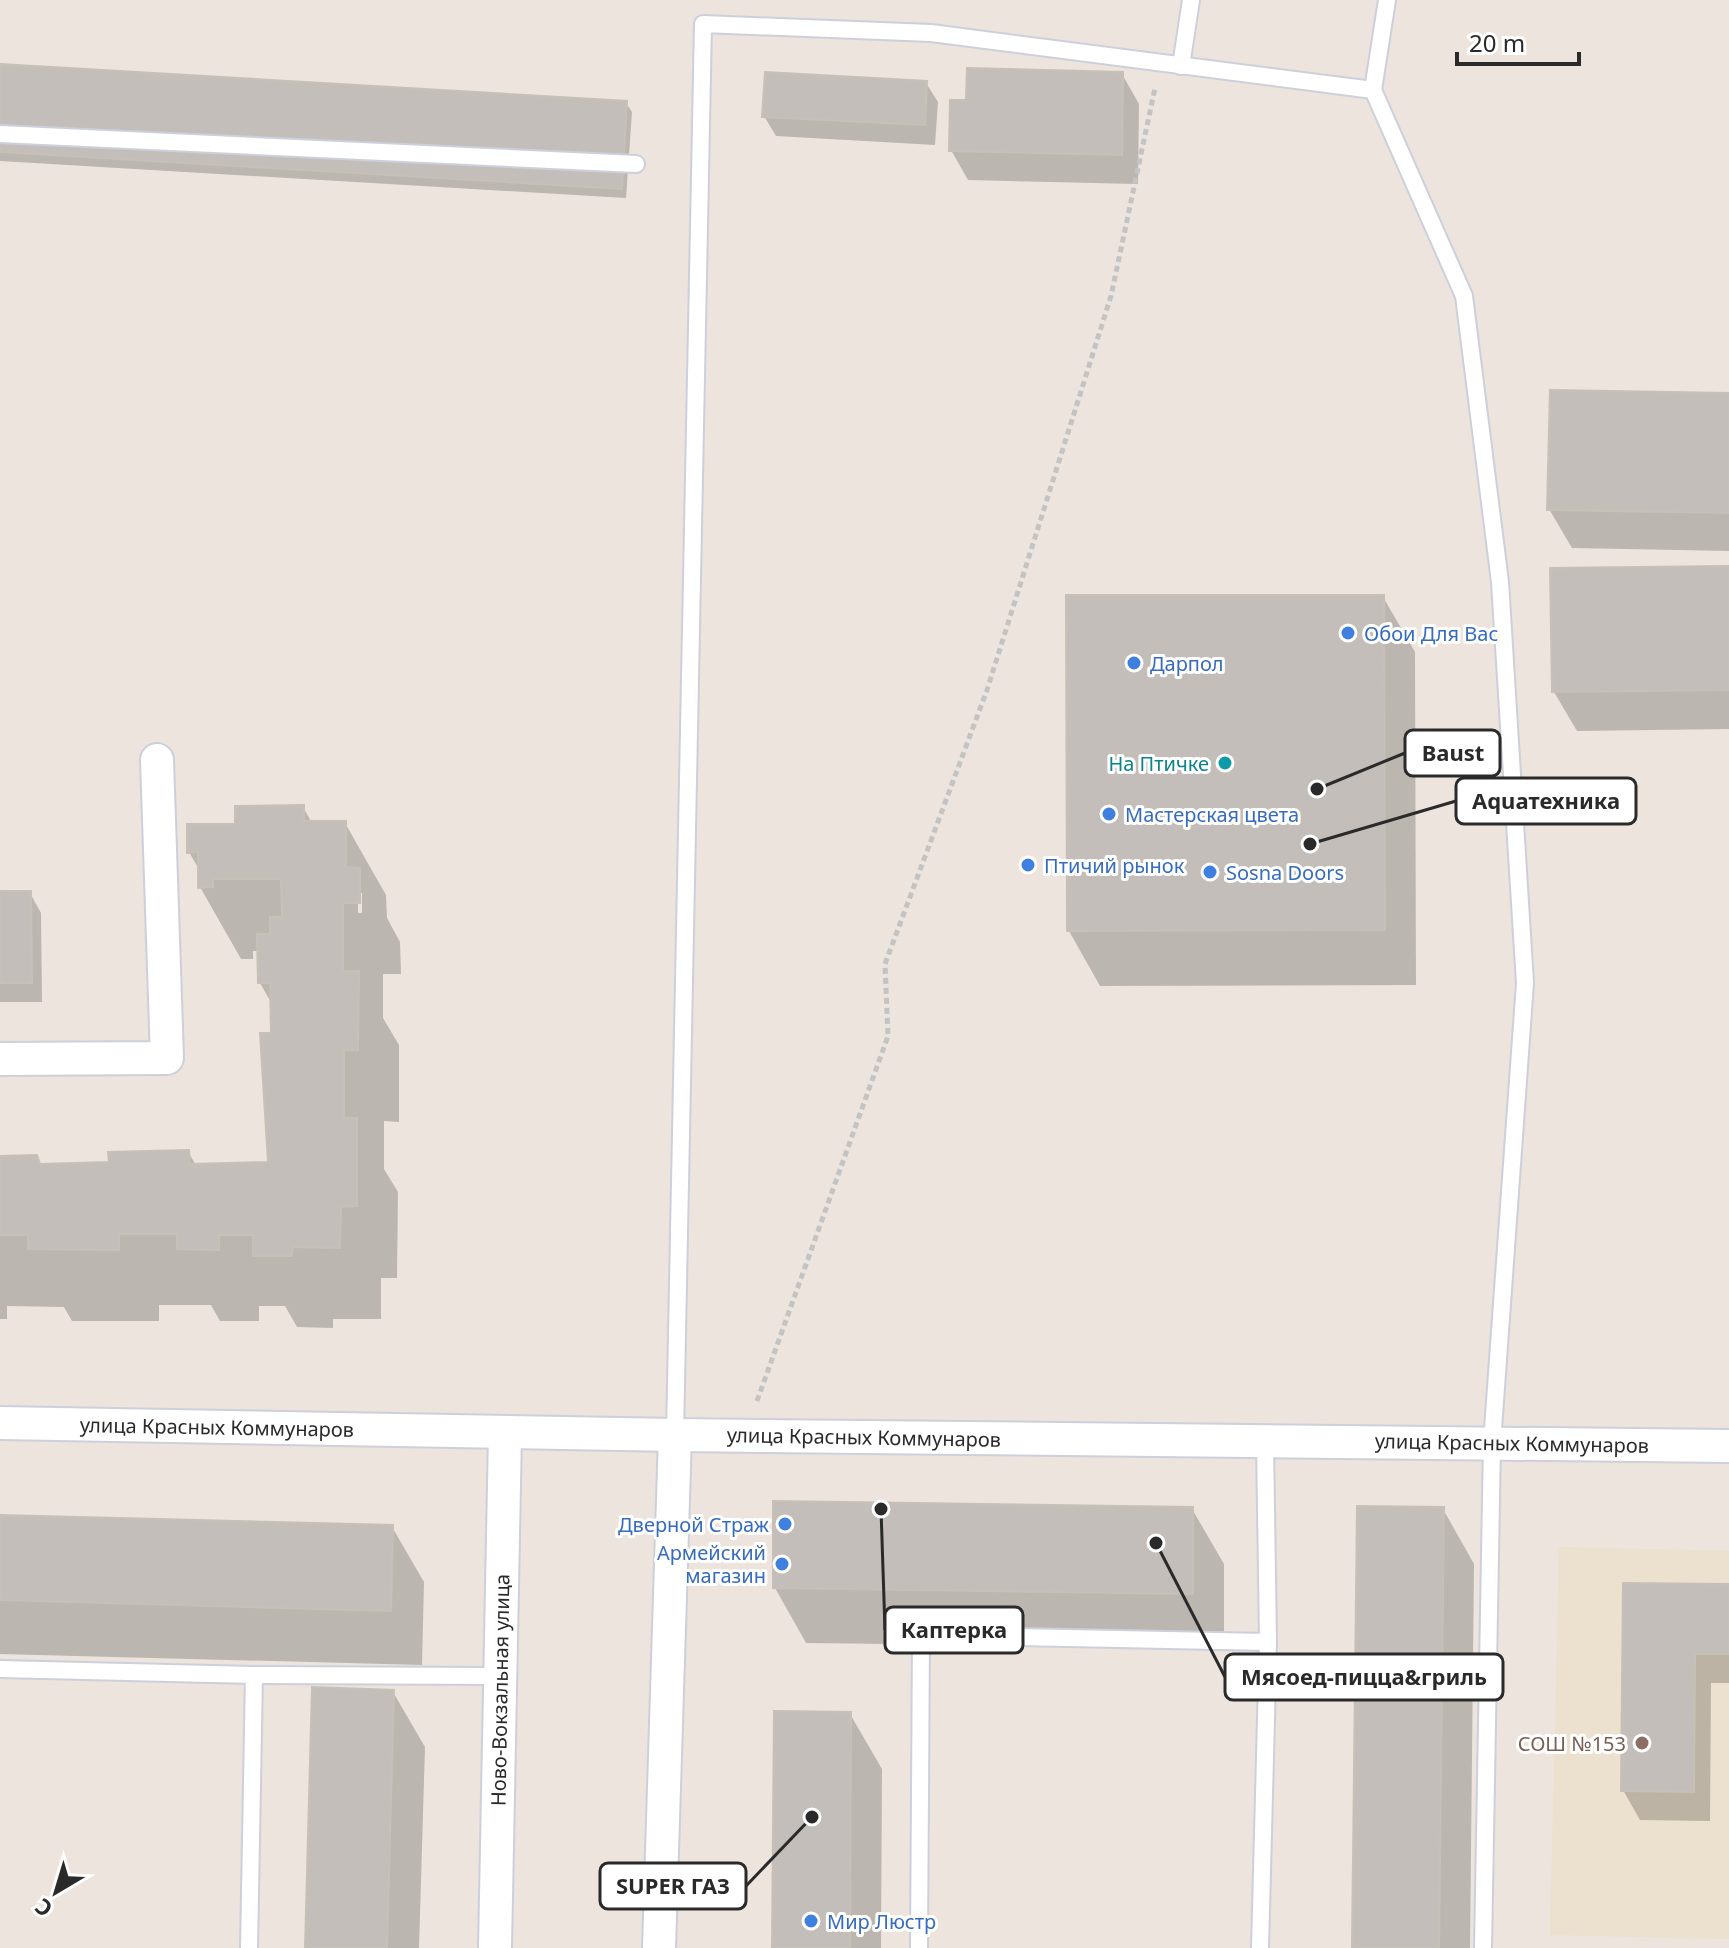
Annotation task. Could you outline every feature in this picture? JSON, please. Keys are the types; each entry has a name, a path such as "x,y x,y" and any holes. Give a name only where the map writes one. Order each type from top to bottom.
{"street":[{"path":"0,1059 167,1058 157,760"},
{"name":"улица Красных Коммунаров","path":"0,1423 505,1433 1729,1446"},
{"name":"Ново-Вокзальная улица","path":"495,1948 505,1433"},
{"path":"659,1948 675,1435"}],"lane":[{"path":"1181,66 1191,0"},
{"path":"1387,0 1373,90 1464,296 1500,582 1525,983 1492,1443 1483,1948"},
{"path":"675,1435 703,24 931,33 1373,90"},
{"path":"0,134 636,164"},
{"path":"1260,1948 1268,1642 1265,1441"},
{"path":"919,1948 921,1635 1268,1642"},
{"path":"0,1669 254,1675 500,1676"},
{"path":"249,1948 254,1675"}],"path":[{"path":"745,1436 888,1036 885,964 987,690 1111,296 1160,64"}],"shaded area":[{"name":"СОШ №153","path":"1559,1547 1729,1551 1729,1939 1550,1935"}],"building":[{"path":"0,64 627,101 622,189 0,152"},
{"path":"967,68 1123,72 1122,155 949,151 950,100 966,100"},
{"path":"765,72 927,81 925,125 762,117"},
{"path":"1550,390 1729,393 1729,513 1547,510"},
{"path":"1729,566 1729,690 1552,692 1550,568"},
{"name":"На Птичке","path":"1066,595 1384,595 1385,930 1067,931"},
{"path":"304,805 304,821 346,821 346,867 360,868 360,903 343,903 343,971 359,971 358,1050 344,1050 344,1118 357,1118 357,1206 341,1207 340,1248 293,1247 292,1256 253,1256 253,1235 219,1235 219,1250 177,1249 177,1234 119,1234 119,1250 28,1249 28,1235 0,1235 0,1156 37,1155 40,1164 109,1162 108,1152 189,1150 190,1164 268,1162 260,1033 271,1033 270,983 258,983 257,934 270,934 270,917 282,917 281,879 213,879 213,887 198,888 198,852 187,853 187,824 235,824 235,806"},
{"path":"0,891 31,891 32,983 0,983"},
{"path":"773,1501 1193,1507 1193,1594 773,1588"},
{"path":"1357,1506 1444,1507 1439,1948 1352,1948"},
{"path":"0,1515 393,1525 391,1611 0,1600"},
{"path":"1623,1583 1729,1584 1729,1654 1695,1654 1694,1792 1621,1791"},
{"path":"312,1687 394,1690 387,1948 305,1948"},
{"path":"774,1711 851,1712 850,1948 772,1948"}],"place":[{"name":"Обои Для Вас","path":"1348,633"},
{"name":"Дарпол","path":"1134,663"},
{"name":"На Птичке","path":"1225,763"},
{"name":"Baust","path":"1317,789"},
{"name":"Мастерская цвета","path":"1109,814"},
{"name":"Aquaтехника","path":"1310,844"},
{"name":"Птичий рынок","path":"1028,865"},
{"name":"Sosna Doors","path":"1210,872"},
{"name":"Каптерка","path":"881,1509"},
{"name":"Дверной Страж","path":"785,1524"},
{"name":"Мясоед-пицца&гриль","path":"1156,1543"},
{"name":"Армейский магазин","path":"782,1564"},
{"name":"СОШ №153","path":"1642,1743"},
{"name":"SUPER ГАЗ","path":"812,1817"},
{"name":"Мир Люстр","path":"811,1921"}]}
